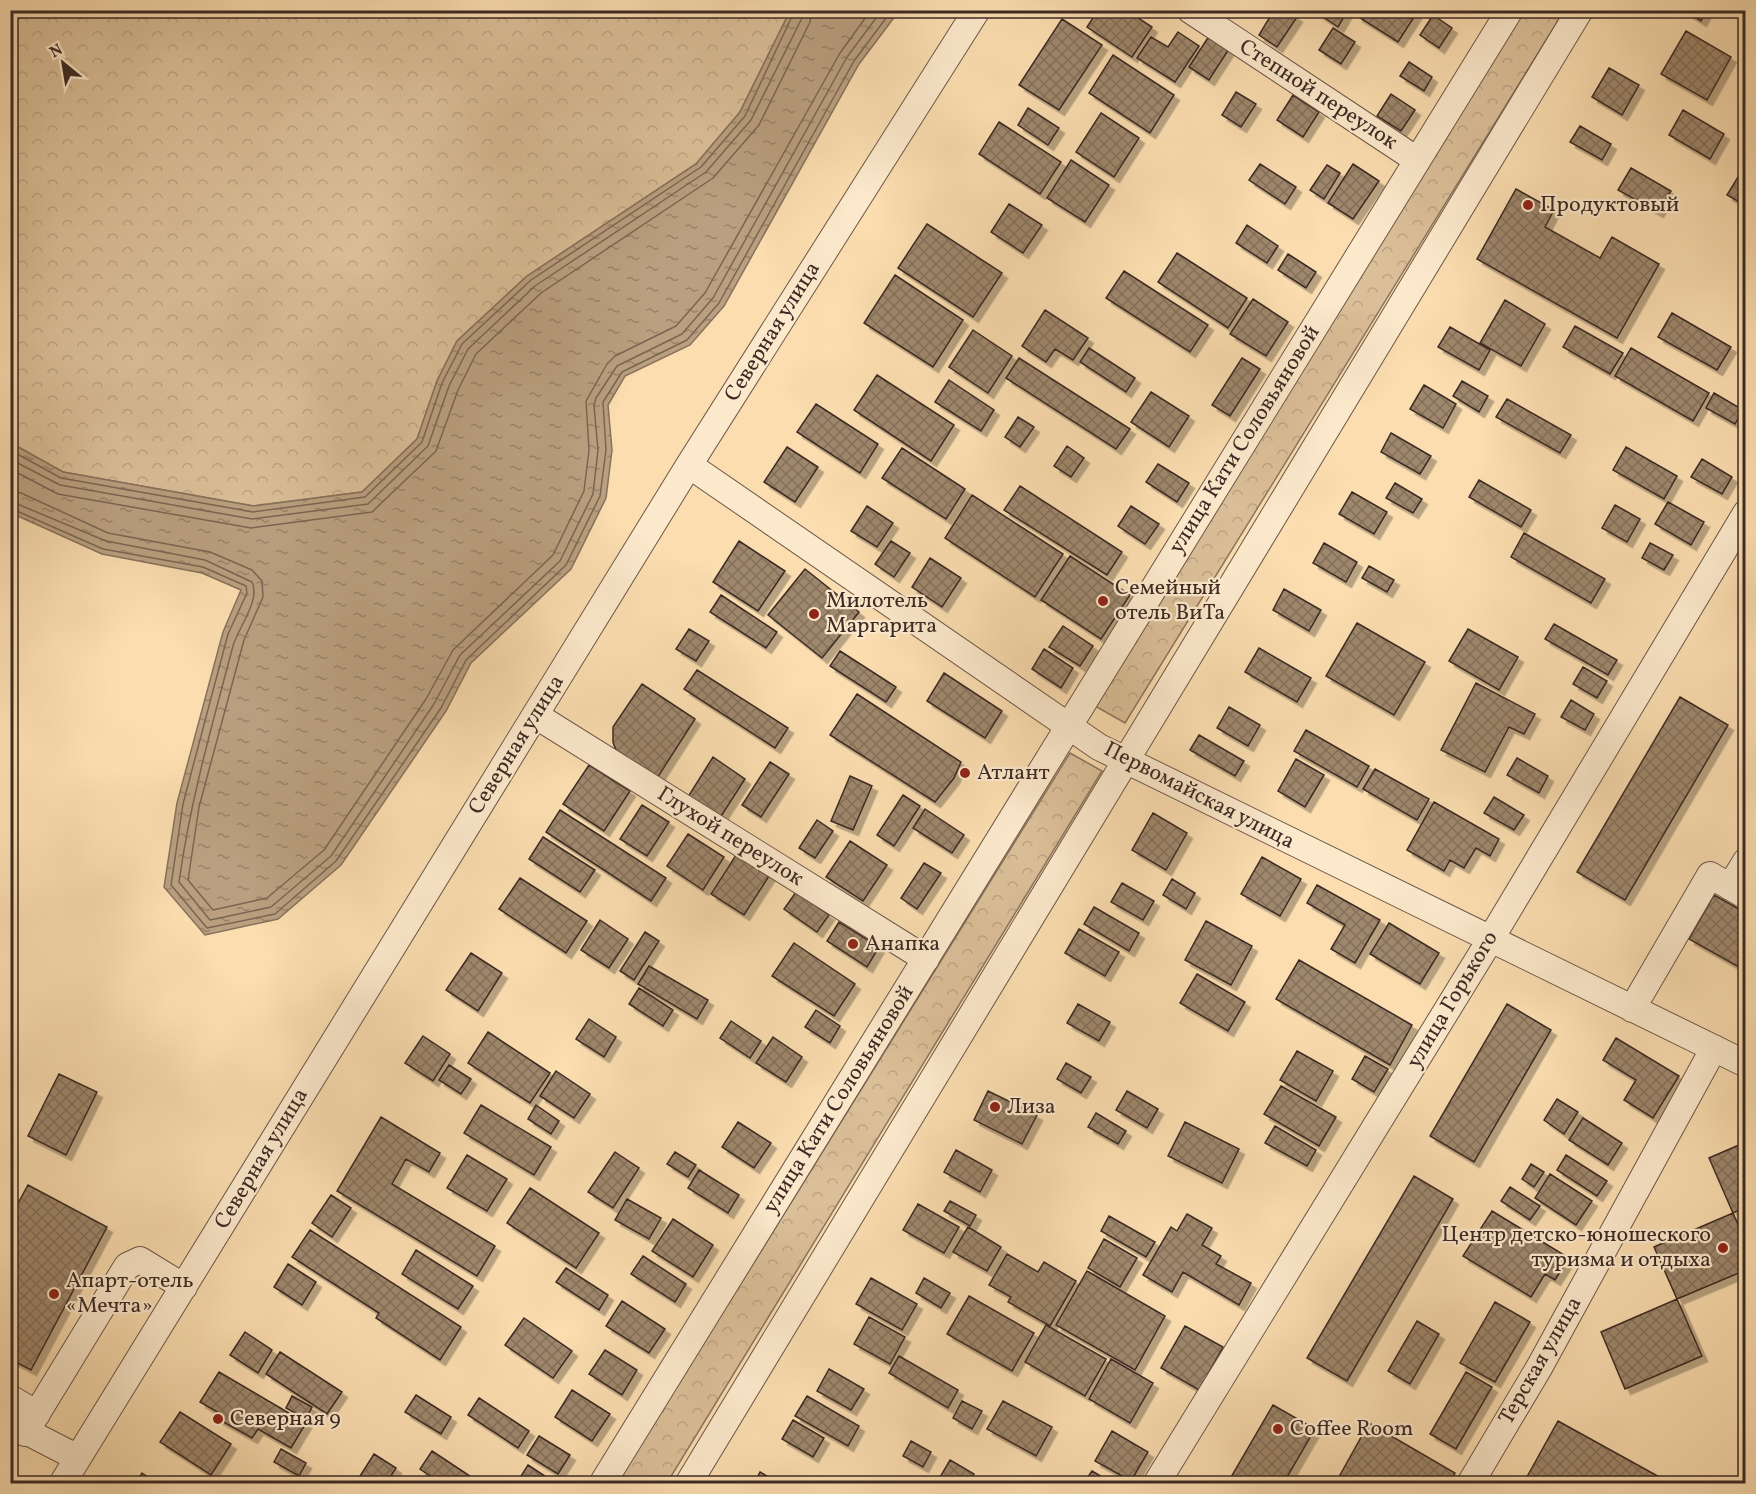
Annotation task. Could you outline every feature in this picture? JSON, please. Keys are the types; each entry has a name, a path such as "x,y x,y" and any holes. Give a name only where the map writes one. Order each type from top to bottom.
{"street":[{"name":"Северная улица","path":"62,1484 689,465 977,10"},
{"name":"Степной переулок","path":"1190,10 1417,160"},
{"name":"улица Кати Соловьяновой","path":"602,1484 1510,10"},
{"path":"688,1484 1580,10"},
{"name":"Первомайская улица","path":"689,465 1099,747 1746,1064"},
{"name":"улица Горького","path":"1156,1484 1490,940 1746,513"},
{"name":"Глухой переулок","path":"535,715 926,959"},
{"path":"1632,1009 1710,875 1738,891 1746,861"},
{"name":"Терская улица","path":"1470,1484 1540,1365 1714,1048"},
{"path":"24,1423 127,1266 140,1260 184,1287"},
{"path":"10,1398 24,1423 78,1458"}],"green space":[{"path":"11,11 790,11 740,112 696,164 527,276 457,341 437,381 417,439 362,492 254,506 63,472 11,443"},
{"path":"1519,11 1564,11 1125,723 1095,706"},
{"path":"1070,753 1102,771 667,1483 617,1483"}],"water":[{"path":"790,11 899,11 859,64 724,306 690,345 625,376 608,405 612,450 606,498 571,569 471,663 446,711 341,865 278,919 205,935 164,887 177,803 223,632 241,590 202,573 102,554 11,513 11,443 63,472 253,506 362,492 417,439 437,381 457,341 527,276 696,164 740,112"}],"building":[{"path":"1098,10 1126,10 1152,27 1132,57 1087,27"},
{"path":"1274,10 1287,10 1297,17 1277,47 1259,35"},
{"path":"1313,10 1348,10 1338,27"},
{"path":"1360,10 1411,10 1416,14 1398,42 1357,16"},
{"path":"1683,10 1707,10 1701,21"},
{"path":"1433,15 1452,28 1439,48 1420,35"},
{"path":"1062,19 1102,45 1059,110 1019,85"},
{"path":"1333,28 1355,42 1341,64 1319,50"},
{"path":"1686,31 1731,57 1707,100 1661,74"},
{"path":"1178,32 1199,46 1175,82 1137,58 1151,37 1168,47"},
{"path":"1209,36 1229,49 1209,80 1189,67"},
{"path":"1113,55 1174,95 1150,133 1089,93"},
{"path":"1409,62 1432,77 1424,91 1400,76"},
{"path":"1609,68 1639,85 1622,115 1592,97"},
{"path":"1236,92 1256,104 1241,127 1222,115"},
{"path":"1391,94 1415,110 1401,131 1377,116"},
{"path":"1293,95 1319,112 1303,137 1277,120"},
{"path":"1028,108 1059,128 1048,145 1018,125"},
{"path":"1683,110 1724,134 1710,159 1669,135"},
{"path":"1101,113 1139,138 1114,177 1076,152"},
{"path":"999,122 1061,162 1040,194 979,154"},
{"path":"1580,126 1611,144 1602,160 1570,142"},
{"path":"1071,160 1109,185 1085,222 1047,198"},
{"path":"1260,164 1296,187 1285,204 1249,180"},
{"path":"1353,164 1379,181 1353,219 1328,203"},
{"path":"1746,164 1746,206 1727,195"},
{"path":"1327,165 1340,173 1324,199 1310,190"},
{"path":"1631,168 1671,191 1658,212 1618,190"},
{"path":"1516,189 1554,210 1545,227 1600,258 1612,237 1659,264 1617,338 1477,259"},
{"path":"1009,204 1042,225 1023,253 991,232"},
{"path":"927,224 1002,273 973,317 898,268"},
{"path":"1247,225 1278,246 1267,263 1236,243"},
{"path":"1177,253 1247,298 1228,328 1158,282"},
{"path":"1288,254 1316,272 1306,288 1278,270"},
{"path":"1124,271 1208,325 1190,352 1106,298"},
{"path":"895,275 963,320 933,367 864,323"},
{"path":"1253,299 1288,322 1266,356 1230,334"},
{"path":"1505,300 1545,324 1521,366 1480,343"},
{"path":"1045,310 1088,338 1073,360 1055,349 1046,362 1022,346"},
{"path":"1672,313 1731,347 1717,370 1658,337"},
{"path":"1575,326 1623,353 1610,374 1563,347"},
{"path":"1450,327 1490,350 1479,370 1438,347"},
{"path":"973,330 1012,356 988,393 949,367"},
{"path":"1089,348 1135,378 1126,392 1080,362"},
{"path":"1631,348 1709,393 1693,421 1615,376"},
{"path":"1019,358 1130,429 1116,449 1006,378"},
{"path":"1242,358 1260,369 1230,416 1212,405"},
{"path":"877,375 954,425 931,461 854,410"},
{"path":"949,380 994,410 981,431 935,402"},
{"path":"1462,381 1488,396 1479,412 1453,396"},
{"path":"1424,385 1456,404 1443,428 1410,409"},
{"path":"1151,392 1189,416 1169,447 1131,422"},
{"path":"1714,393 1743,410 1735,424 1706,408"},
{"path":"1507,399 1571,435 1560,453 1496,417"},
{"path":"816,404 878,444 860,473 797,432"},
{"path":"1018,417 1034,427 1020,447 1005,437"},
{"path":"1391,433 1431,456 1420,474 1381,452"},
{"path":"1067,446 1084,458 1071,477 1054,466"},
{"path":"787,447 818,467 795,502 764,482"},
{"path":"1626,447 1677,476 1664,499 1613,470"},
{"path":"902,448 965,489 946,519 882,478"},
{"path":"1702,459 1732,477 1722,494 1691,477"},
{"path":"1158,464 1189,483 1177,502 1146,482"},
{"path":"1479,480 1531,510 1521,527 1469,497"},
{"path":"1395,483 1422,499 1413,513 1386,498"},
{"path":"1020,486 1122,552 1107,575 1004,510"},
{"path":"1352,492 1387,512 1374,534 1339,514"},
{"path":"972,495 1063,554 1035,597 945,538"},
{"path":"1668,502 1704,522 1691,545 1655,524"},
{"path":"1615,505 1640,519 1627,542 1602,528"},
{"path":"867,506 893,523 877,547 851,531"},
{"path":"1131,506 1159,524 1145,544 1118,526"},
{"path":"1524,533 1605,579 1591,603 1511,557"},
{"path":"739,541 785,571 758,611 713,582"},
{"path":"891,541 910,553 894,577 875,564"},
{"path":"1324,543 1357,562 1346,582 1313,563"},
{"path":"1650,543 1673,555 1664,570 1642,558"},
{"path":"1070,556 1130,595 1101,639 1041,600"},
{"path":"930,558 961,578 942,607 912,587"},
{"path":"1369,566 1394,580 1387,592 1362,578"},
{"name":"Милотель Маргарита","path":"805,569 859,612 822,658 768,615"},
{"path":"1284,589 1321,610 1309,631 1273,610"},
{"path":"721,595 777,632 766,648 710,612"},
{"path":"1357,623 1425,662 1394,715 1326,676"},
{"path":"1554,624 1617,660 1608,675 1545,639"},
{"path":"1063,626 1093,646 1080,666 1049,647"},
{"path":"689,629 709,641 696,661 676,649"},
{"path":"1468,629 1518,657 1499,690 1449,661"},
{"path":"1259,648 1311,678 1297,702 1245,672"},
{"path":"1044,649 1073,668 1061,688 1032,669"},
{"path":"840,651 896,687 886,702 830,666"},
{"path":"1583,667 1607,681 1597,698 1573,684"},
{"path":"697,670 788,728 775,748 684,689"},
{"path":"944,673 1002,711 985,738 927,701"},
{"path":"1476,683 1535,714 1524,734 1509,727 1485,772 1441,750"},
{"path":"642,684 695,719 654,783 618,756 613,742 613,727"},
{"path":"857,694 961,762 954,778 935,802 830,735"},
{"path":"1680,697 1728,725 1625,900 1577,872"},
{"path":"1571,700 1594,714 1585,730 1561,717"},
{"path":"1229,707 1260,725 1248,746 1217,728"},
{"path":"1306,730 1369,766 1357,787 1294,751"},
{"path":"1199,735 1244,761 1235,776 1190,750"},
{"path":"713,757 745,779 718,821 686,800"},
{"path":"1517,758 1548,776 1539,793 1507,775"},
{"path":"1296,759 1324,775 1305,807 1278,791"},
{"path":"770,762 789,774 761,817 742,805"},
{"path":"589,765 630,791 604,831 563,804"},
{"path":"1375,769 1429,799 1417,820 1363,789"},
{"path":"850,776 872,786 853,830 831,821"},
{"path":"903,795 920,806 894,846 877,835"},
{"path":"1494,797 1524,815 1514,830 1484,813"},
{"path":"1434,802 1499,839 1490,856 1476,848 1464,868 1450,860 1444,871 1407,850"},
{"path":"642,805 669,822 647,856 620,839"},
{"path":"925,809 964,835 952,853 913,828"},
{"path":"560,810 666,878 651,901 546,832"},
{"path":"1153,813 1187,833 1166,870 1132,850"},
{"path":"817,820 833,831 815,858 799,848"},
{"path":"688,834 724,857 703,890 667,866"},
{"path":"543,837 595,870 580,892 529,859"},
{"path":"850,841 887,865 863,901 826,877"},
{"path":"738,852 771,873 744,915 711,894"},
{"path":"1262,857 1301,879 1280,916 1241,894"},
{"path":"924,863 941,873 917,909 901,898"},
{"path":"520,878 587,921 566,953 499,909"},
{"path":"1172,879 1195,893 1186,909 1163,895"},
{"path":"1122,883 1154,901 1143,920 1111,902"},
{"path":"1317,885 1380,920 1355,963 1331,949 1345,925 1307,903"},
{"path":"796,892 829,915 817,932 784,909"},
{"path":"1714,895 1746,913 1746,971 1689,939"},
{"path":"1094,907 1139,933 1129,951 1084,924"},
{"path":"600,920 628,939 609,968 581,950"},
{"path":"1206,921 1252,946 1231,985 1185,960"},
{"name":"Анапка","path":"839,922 879,947 867,967 827,941"},
{"path":"1389,923 1439,953 1420,984 1370,954"},
{"path":"1079,929 1119,952 1105,976 1065,953"},
{"path":"645,932 659,941 634,980 620,971"},
{"path":"794,943 855,984 834,1016 772,976"},
{"path":"471,953 502,973 478,1011 446,990"},
{"path":"1299,960 1412,1025 1390,1065 1276,999"},
{"path":"649,966 708,1000 697,1019 638,984"},
{"path":"1197,974 1245,1002 1228,1031 1180,1003"},
{"path":"639,988 673,1010 663,1026 629,1004"},
{"path":"1078,1004 1110,1022 1099,1041 1067,1023"},
{"path":"1507,1004 1551,1030 1474,1162 1430,1136"},
{"path":"816,1010 840,1026 830,1043 805,1027"},
{"path":"589,1019 616,1037 604,1057 576,1039"},
{"path":"731,1021 761,1041 750,1058 720,1038"},
{"path":"488,1032 550,1073 530,1103 468,1063"},
{"path":"423,1036 450,1054 433,1081 405,1063"},
{"path":"773,1037 802,1057 786,1082 756,1063"},
{"path":"1616,1038 1679,1076 1653,1118 1624,1100 1636,1080 1603,1060"},
{"path":"1297,1051 1333,1071 1316,1101 1280,1080"},
{"path":"1365,1056 1388,1069 1374,1092 1352,1079"},
{"path":"1066,1063 1091,1077 1081,1093 1057,1079"},
{"path":"449,1065 471,1079 461,1094 439,1080"},
{"path":"556,1071 590,1094 574,1118 540,1096"},
{"path":"59,1074 97,1092 66,1155 28,1136"},
{"path":"1281,1086 1336,1117 1319,1146 1264,1114"},
{"path":"988,1091 1037,1115 1022,1144 974,1120"},
{"path":"1127,1091 1158,1109 1147,1128 1116,1110"},
{"path":"1557,1099 1578,1112 1564,1134 1544,1120"},
{"path":"481,1105 551,1147 534,1175 464,1133"},
{"path":"536,1105 559,1121 551,1134 528,1119"},
{"path":"1096,1113 1126,1131 1118,1144 1088,1127"},
{"path":"381,1117 440,1153 429,1172 406,1159 392,1184 495,1246 477,1276 337,1191"},
{"path":"1583,1118 1622,1143 1608,1165 1569,1140"},
{"path":"738,1122 771,1143 754,1168 722,1147"},
{"path":"1185,1122 1239,1149 1222,1183 1168,1156"},
{"path":"1275,1126 1316,1150 1307,1166 1265,1143"},
{"path":"1746,1142 1746,1207 1733,1213 1709,1158"},
{"path":"956,1150 992,1170 980,1192 944,1172"},
{"path":"615,1152 639,1168 613,1208 588,1192"},
{"path":"675,1152 696,1165 688,1177 667,1164"},
{"path":"467,1155 507,1179 487,1211 447,1188"},
{"path":"1566,1155 1607,1181 1597,1196 1557,1170"},
{"path":"1531,1164 1544,1172 1534,1187 1522,1179"},
{"path":"699,1170 739,1195 728,1213 688,1188"},
{"path":"1550,1174 1592,1201 1576,1225 1535,1198"},
{"path":"1414,1176 1453,1199 1347,1381 1307,1358"},
{"path":"28,1185 107,1227 31,1370 10,1359 10,1218"},
{"path":"1510,1187 1540,1206 1530,1220 1501,1201"},
{"path":"530,1188 599,1233 576,1268 507,1223"},
{"path":"331,1195 351,1208 332,1237 312,1223"},
{"path":"627,1199 661,1218 649,1239 615,1220"},
{"path":"950,1201 976,1215 970,1226 944,1211"},
{"path":"918,1204 959,1227 944,1253 903,1230"},
{"path":"1492,1211 1569,1258 1555,1280 1545,1274 1531,1297 1463,1256"},
{"path":"1733,1213 1746,1243 1746,1270 1677,1299 1654,1247"},
{"path":"1187,1214 1212,1228 1202,1245 1221,1256 1216,1264 1251,1283 1239,1305 1183,1272 1172,1292 1143,1275 1171,1227 1177,1231"},
{"path":"1109,1216 1155,1242 1146,1257 1101,1231"},
{"path":"673,1219 713,1245 693,1277 652,1251"},
{"path":"968,1227 1001,1247 987,1271 953,1252"},
{"path":"310,1230 461,1327 440,1360 376,1318 379,1313 292,1257"},
{"path":"1104,1239 1137,1258 1120,1287 1088,1268"},
{"path":"416,1250 473,1286 458,1309 402,1274"},
{"path":"1007,1254 1038,1272 1044,1262 1076,1281 1050,1326 1008,1302 1011,1297 989,1285"},
{"path":"643,1256 686,1284 675,1302 631,1274"},
{"path":"288,1264 316,1282 302,1305 274,1287"},
{"path":"566,1268 608,1295 599,1310 556,1282"},
{"path":"1087,1271 1165,1316 1135,1370 1056,1325"},
{"path":"871,1278 917,1304 902,1330 856,1304"},
{"path":"924,1278 950,1293 941,1308 916,1293"},
{"path":"969,1296 1034,1333 1012,1371 947,1334"},
{"path":"1677,1299 1702,1356 1625,1389 1601,1332"},
{"path":"622,1301 665,1329 649,1353 606,1326"},
{"path":"1495,1302 1530,1322 1495,1382 1460,1363"},
{"path":"869,1317 905,1337 890,1364 854,1344"},
{"path":"524,1318 572,1351 553,1378 505,1345"},
{"path":"1417,1321 1439,1334 1410,1384 1388,1371"},
{"path":"1046,1325 1106,1359 1085,1396 1025,1362"},
{"path":"1185,1326 1223,1347 1199,1390 1161,1368"},
{"path":"245,1332 272,1350 258,1373 230,1355"},
{"path":"605,1350 637,1370 622,1395 589,1374"},
{"path":"280,1352 342,1392 327,1414 266,1374"},
{"path":"899,1356 958,1390 948,1408 889,1373"},
{"path":"1111,1359 1153,1383 1130,1423 1089,1399"},
{"path":"829,1369 864,1389 851,1410 817,1391"},
{"path":"219,1372 306,1423 291,1448 258,1429 252,1438 218,1419 221,1414 200,1402"},
{"path":"1466,1372 1492,1387 1456,1449 1430,1434"},
{"path":"572,1390 610,1414 592,1441 555,1417"},
{"path":"416,1395 451,1417 441,1434 405,1412"},
{"path":"292,1396 312,1407 306,1419 286,1408"},
{"path":"807,1396 859,1426 848,1446 795,1416"},
{"path":"479,1398 529,1431 518,1448 468,1415"},
{"path":"962,1401 982,1411 972,1429 953,1418"},
{"path":"1003,1401 1052,1427 1036,1456 987,1429"},
{"path":"1273,1405 1315,1429 1283,1484 1227,1484"},
{"path":"180,1412 231,1444 211,1475 160,1442"},
{"path":"793,1420 824,1438 813,1457 782,1439"},
{"path":"1558,1421 1672,1484 1523,1484"},
{"path":"1369,1423 1455,1473 1449,1484 1335,1484"},
{"path":"1112,1431 1148,1452 1131,1481 1095,1461"},
{"path":"539,1436 570,1455 558,1474 527,1455"},
{"path":"911,1441 931,1452 923,1467 903,1456"},
{"path":"281,1449 306,1463 299,1476 274,1462"},
{"path":"432,1451 482,1484 442,1484 420,1469"},
{"path":"374,1454 396,1468 386,1484 355,1484"},
{"path":"950,1460 974,1474 968,1484 936,1484"},
{"path":"528,1465 557,1484 516,1484"},
{"path":"1092,1471 1114,1484 1089,1484 1085,1481"},
{"path":"760,1472 780,1484 754,1484"},
{"path":"142,1473 158,1484 135,1484"}],"place":[{"name":"Продуктовый","path":"1528,205"},
{"name":"Семейный отель ВиТа","path":"1103,601"},
{"name":"Милотель Маргарита","path":"814,614"},
{"name":"Атлант","path":"965,773"},
{"name":"Анапка","path":"853,944"},
{"name":"Лиза","path":"995,1107"},
{"name":"Центр детско-юношеского туризма и отдыха","path":"1723,1248"},
{"name":"Апарт-отель «Мечта»","path":"54,1294"},
{"name":"Северная 9","path":"218,1419"},
{"name":"Coffee Room","path":"1278,1429"}]}
